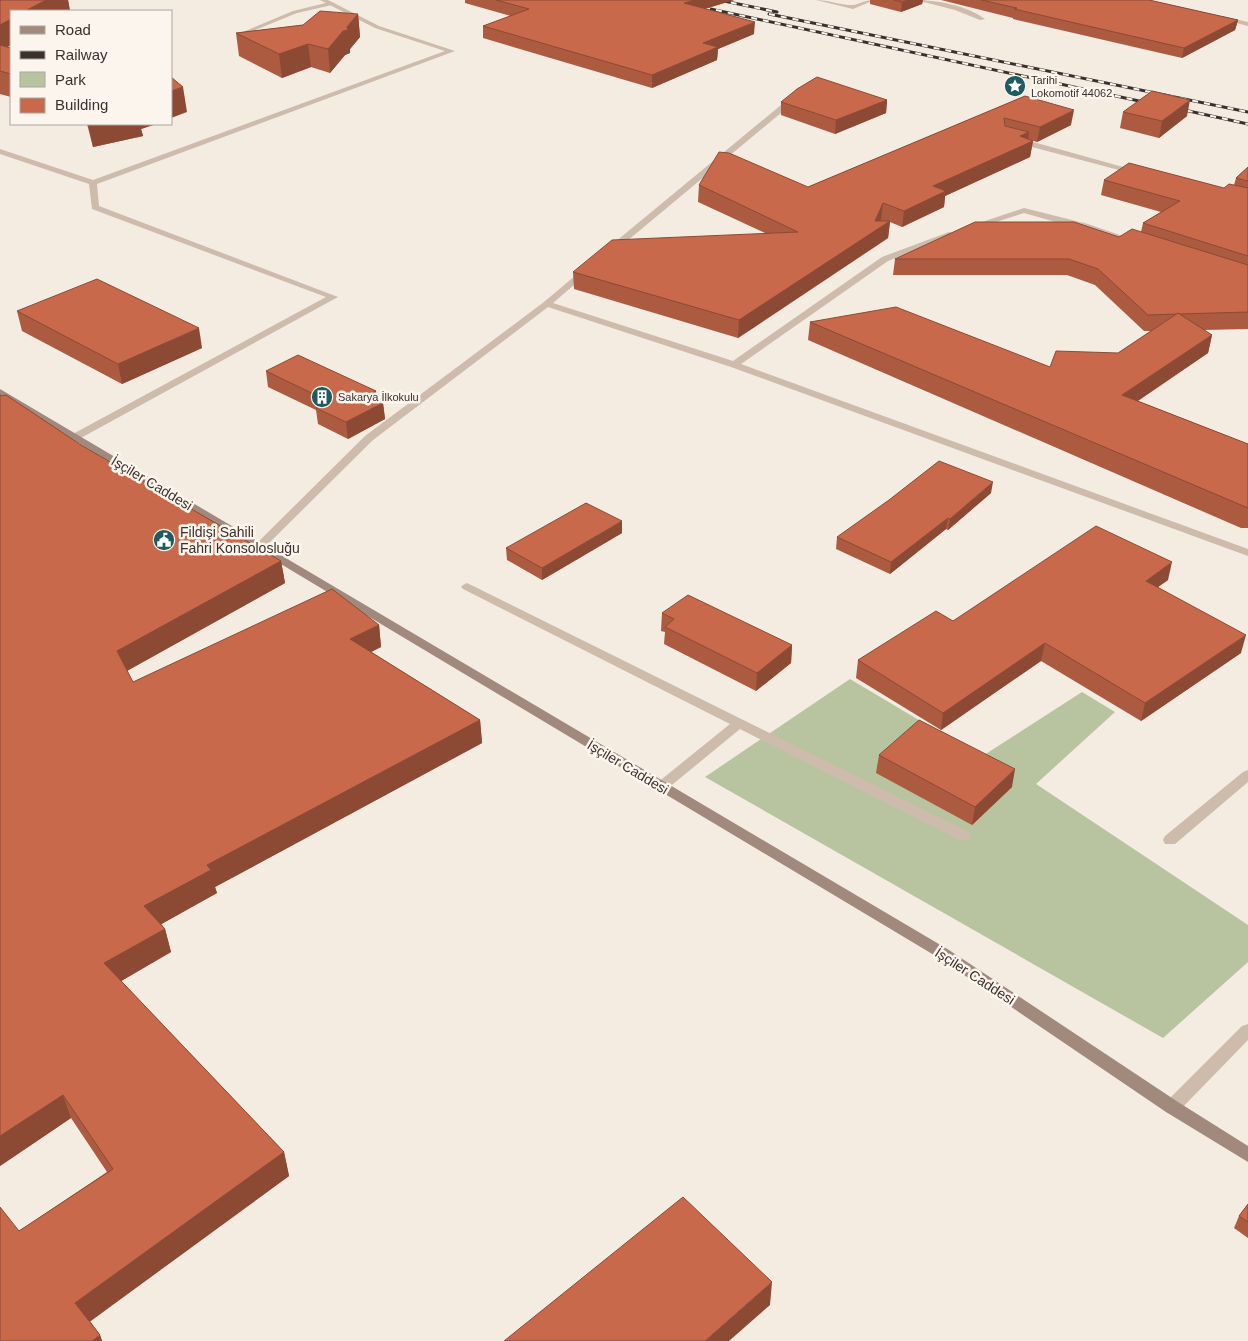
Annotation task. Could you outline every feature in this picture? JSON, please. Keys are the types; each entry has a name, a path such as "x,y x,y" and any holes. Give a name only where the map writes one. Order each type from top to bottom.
{"street":[{"path":"0,151 93,183 452,52 376,27 323,0"},
{"path":"819,0 853,8 871,0"},
{"path":"919,0 957,9 982,19"},
{"path":"241,34 295,12 330,4"},
{"path":"1212,16 1248,24"},
{"path":"607,254 801,92"},
{"path":"1006,137 1150,175"},
{"path":"75,437 333,297 95,207 93,183"},
{"path":"734,364 885,259 1024,210 1085,226 1149,246"},
{"path":"259,547 369,438 547,304 592,266"},
{"path":"547,304 734,364 1248,552"},
{"name":"İşçiler Caddesi","path":"0,392 944,954 1172,1107 1248,1155"},
{"path":"467,587 964,836"},
{"path":"662,786 739,723"},
{"path":"1170,840 1248,775"},
{"path":"1172,1107 1248,1030"}],"green space":[{"path":"850,679 981,757 1082,692 1115,712 1036,784 1248,925 1248,962 1163,1038 705,777"}],"building":[{"path":"0,0 46,0 27,10 10,10 10,20 0,25"},
{"path":"496,0 695,0 684,3 755,22 703,43 718,47 652,75 483,26 529,9"},
{"path":"981,0 1149,0 1238,20 1184,48"},
{"path":"320,11 358,14 347,27 348,30 343,31 328,49 308,44 279,54 236,33 303,25"},
{"path":"0,45 10,48 10,74 0,71"},
{"path":"817,77 887,100 836,120 781,102 797,89"},
{"path":"172,78 183,87 172,91"},
{"path":"1152,91 1190,100 1162,121 1123,112"},
{"path":"1025,96 1074,110 1040,127 1004,118 1005,126 1029,132 1020,136 1033,141 933,186 946,191 904,211 883,203 875,221 890,221 739,320 573,272 612,240 798,232 699,185 719,152 729,153 808,187"},
{"path":"1129,163 1224,188 1229,184 1248,188 1248,256 1143,223 1180,201 1104,180"},
{"path":"1248,167 1248,181 1236,178"},
{"path":"975,222 1074,222 1119,237 1132,229 1248,265 1248,312 1148,315 1098,269 1069,259 895,259"},
{"path":"97,279 199,328 118,364 17,311"},
{"path":"896,307 1050,367 1056,351 1118,353 1178,313 1212,335 1122,395 1248,444 1248,508 810,322"},
{"path":"298,355 376,391 368,395 383,403 346,422 316,408 328,401 266,371"},
{"path":"0,395 6,395 81,445 281,561 117,651 133,682 332,589 379,625 350,639 480,720 207,865 211,870 144,906 165,929 104,963 284,1152 75,1303 100,1335 92,1341 0,1341 0,1207 19,1231 113,1169 63,1095 0,1136"},
{"path":"939,461 993,482 950,519 948,518 891,562 837,537 889,500"},
{"path":"586,503 622,521 542,568 506,548"},
{"path":"1096,526 1172,562 1146,581 1246,635 1145,703 1045,643 943,713 858,660 936,611 953,621"},
{"path":"688,595 792,645 757,673 665,627 674,619 662,613"},
{"path":"919,720 1015,769 975,807 879,755"},
{"path":"683,1197 772,1282 705,1341 504,1341"},
{"path":"1248,1204 1248,1222 1239,1216"}],"railway":[{"path":"669,0 1153,104"},
{"path":"719,0 777,12"},
{"path":"769,14 1248,112"},
{"path":"1175,108 1248,124"}],"place":[{"name":"Tarihi Lokomotif 44062","path":"1015,86"},
{"name":"Sakarya İlkokulu","path":"322,397"},
{"name":"Fildişi Sahili Fahri Konsolosluğu","path":"164,540"}]}
